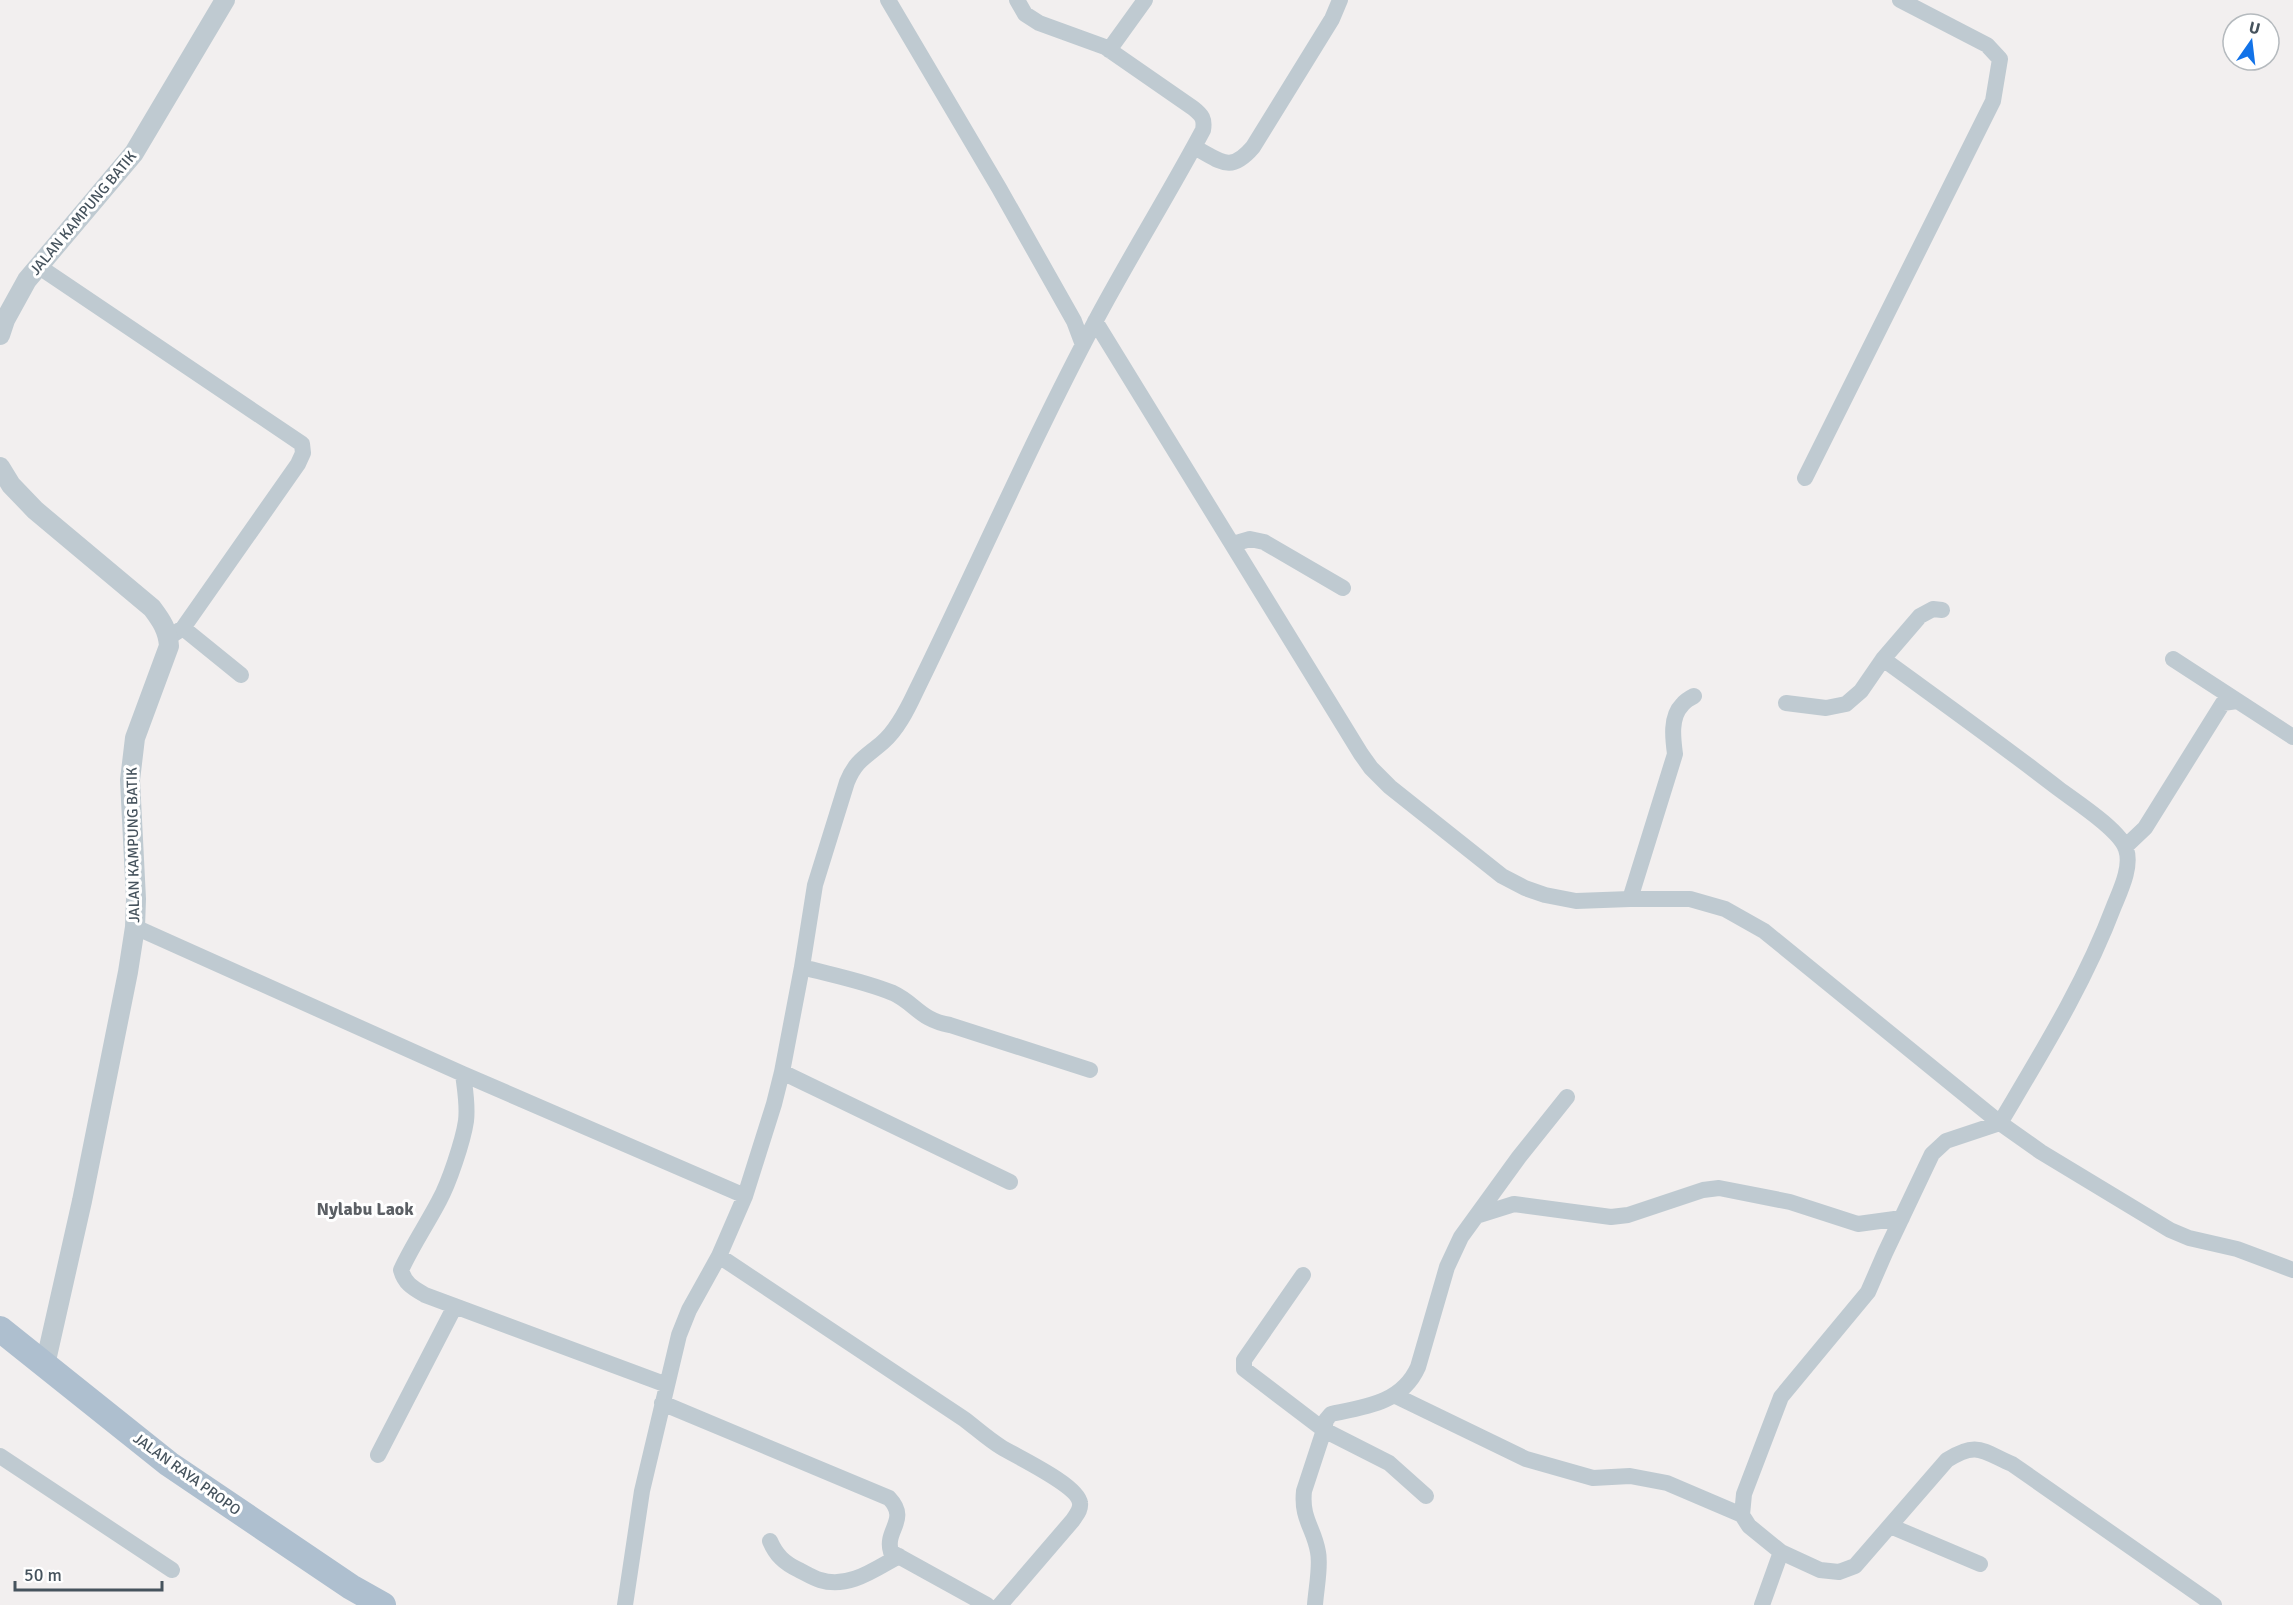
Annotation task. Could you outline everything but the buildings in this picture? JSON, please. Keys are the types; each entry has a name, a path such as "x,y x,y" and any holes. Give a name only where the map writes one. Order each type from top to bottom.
{"main road":[{"name":"JALAN RAYA PROPO","path":"0,1329 169,1464 351,1587 383,1605"}],"street":[{"name":"JALAN KAMPUNG BATIK","path":"0,335 17,295 38,266 134,153 225,0"},
{"path":"888,0 1074,321 1083,345"},
{"path":"626,1605 635,1527 662,1403 683,1321 719,1256 745,1196 782,1072 815,885 853,767 884,741 905,712 1095,321 1194,147 1205,122 1202,115 1109,50 1091,40 1040,23 1025,14 1017,0"},
{"path":"1109,50 1145,0"},
{"path":"1194,147 1228,163 1241,160 1253,147 1332,18 1340,0"},
{"path":"1805,478 1993,101 2000,59 1996,53 1987,45 1900,0"},
{"path":"38,266 302,444 303,453 298,464 176,633"},
{"path":"1095,321 1371,768 1390,787 1502,876 1545,895 1576,901 1630,898 1690,899 1725,909 1764,931 2000,1123 2041,1152 2170,1230 2189,1238 2237,1249 2293,1269"},
{"path":"0,467 11,485 35,510 152,608 163,623 242,675"},
{"path":"1233,544 1250,539 1264,542 1343,588"},
{"path":"1786,704 1826,708 1846,704 1861,691 1883,659 1920,616 1933,609 1942,610"},
{"name":"JALAN KAMPUNG BATIK","path":"45,1365 84,1189 135,927 136,899 130,780 135,738 176,633"},
{"path":"1742,1515 1744,1494 1781,1397 1868,1292 1932,1154 1946,1141 2000,1123 2070,1005 2101,941 2122,885 2128,860 2125,847 2108,826 1994,739 1883,659"},
{"path":"2173,659 2293,737"},
{"path":"1630,898 1675,754 1673,734 1676,716 1681,705 1694,696"},
{"path":"2125,847 2145,828 2223,703 2237,700"},
{"path":"135,927 463,1074 745,1196"},
{"path":"802,967 896,995 936,1022 1090,1070"},
{"path":"782,1072 1010,1182"},
{"path":"463,1074 467,1105 466,1122 459,1146 441,1198 401,1270 403,1279 409,1286 425,1295 667,1385"},
{"path":"1315,1605 1319,1557 1304,1514 1303,1502 1304,1491 1331,1414 1352,1411 1396,1396 1415,1375 1447,1267 1461,1237 1519,1157 1567,1097"},
{"path":"1479,1215 1514,1204 1611,1217 1628,1215 1703,1190 1719,1188 1790,1202 1858,1224 1902,1218"},
{"path":"719,1256 935,1400 1001,1447 1075,1493 1080,1502 1079,1510 1073,1520 1000,1605"},
{"path":"1303,1275 1244,1360 1244,1369 1324,1430 1389,1464 1426,1496"},
{"path":"378,1455 455,1306"},
{"path":"1396,1396 1526,1460 1593,1478 1630,1476 1667,1483 1742,1515 1749,1526 1781,1552 1831,1572 1847,1571 1855,1566 1947,1460 1964,1450 1977,1449 2012,1464 2214,1605"},
{"path":"662,1403 889,1498 895,1504 898,1512 890,1547 891,1552 987,1605"},
{"path":"0,1456 172,1570"},
{"path":"1890,1526 1980,1564"},
{"path":"770,1541 777,1556 812,1576 831,1582 841,1583 855,1579 899,1556"},
{"path":"1762,1605 1781,1552"}],"district":[{"name":"Nylabu Laok","path":"365,1209"}]}
